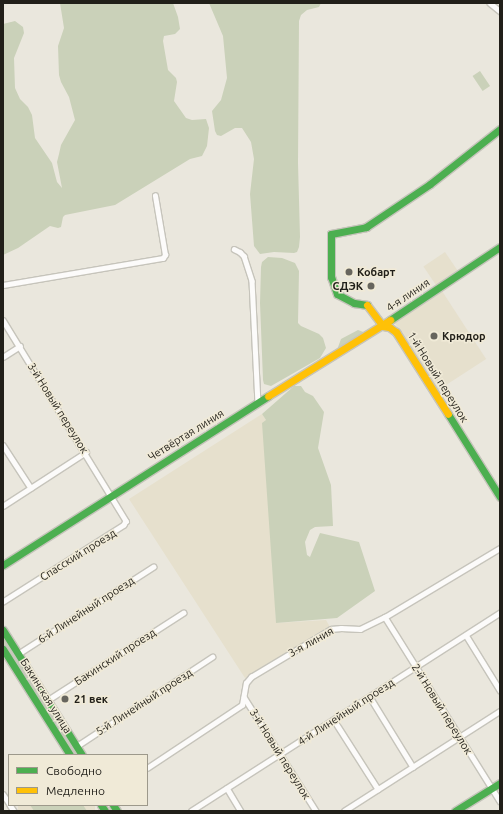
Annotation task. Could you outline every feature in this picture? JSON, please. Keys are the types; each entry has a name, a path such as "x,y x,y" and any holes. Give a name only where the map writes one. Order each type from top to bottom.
{"street":[{"path":"490,3 500,11"},
{"name":"1-й Новый переулок","path":"500,129 430,184 366,227 348,232 331,234 331,277 337,294 354,303 368,305 382,326 389,327 396,332 500,497"},
{"path":"3,285 104,269 165,257 155,196"},
{"name":"4-я линия","path":"382,326 500,247"},
{"path":"234,249 244,256 252,281 258,403"},
{"name":"3-й Новый переулок","path":"3,320 86,452 111,496"},
{"name":"Четвёртая линия","path":"3,565 382,326"},
{"path":"3,357 20,346"},
{"path":"3,446 31,488"},
{"path":"3,506 86,452"},
{"name":"Спасский проезд","path":"3,602 124,525 125,517 111,496"},
{"name":"3-я линия","path":"148,767 242,705 246,683 251,677 331,629 360,629 384,617 500,548"},
{"name":"6-й Линейный проезд","path":"18,654 153,567"},
{"name":"Бакинский проезд","path":"48,700 183,613"},
{"name":"4-й Линейный проезд","path":"193,811 500,613"},
{"name":"2-й Новый переулок","path":"384,617 500,801"},
{"name":"Бакинская улица","path":"3,630 81,754"},
{"path":"466,635 500,690"},
{"name":"Бакинская улица","path":"3,649 69,754"},
{"name":"5-й Линейный проезд","path":"77,746 212,657"},
{"name":"3-й Новый переулок","path":"244,697 316,811"},
{"path":"370,697 413,766"},
{"path":"344,811 500,711"},
{"path":"334,720 378,789"},
{"path":"53,728 62,722"},
{"path":"455,811 500,783"},
{"path":"227,788 241,811"}],"shaded area":[{"path":"445,252 458,271 436,286 423,267"},
{"path":"442,291 486,359 438,390 394,322"},
{"path":"262,414 266,420 276,623 326,620 330,627 245,678 129,499"},
{"path":"18,806 95,806 95,811 18,811"}],"green space":[{"path":"60,3 173,3 180,29 175,34 164,36 163,41 168,70 176,78 177,82 174,101 186,118 192,120 206,119 209,128 207,146 202,156 190,159 115,205 65,215 63,217 61,227 58,228 50,226 18,248 3,255 3,24 15,21 23,27 24,33 14,58 15,88 20,99 28,107 32,115 35,138 52,163 57,182 62,188 57,162 61,145 75,120 69,97 59,75 58,46 64,28"},
{"path":"209,3 321,3 319,7 307,10 301,15 299,21 298,163 300,237 297,252 274,252 260,254 254,246 250,194 254,159 251,142 242,128 235,128 221,136 217,135 215,131 212,111 221,100 227,78 223,36"},
{"path":"480,71 490,86 483,91 473,76"},
{"path":"268,257 282,258 295,263 299,271 298,323 301,326 319,334 323,338 326,348 320,358 271,386 264,384 263,380 260,303 261,267 262,262"},
{"path":"358,330 366,333 337,350 341,339"},
{"path":"294,386 301,386 305,392 313,396 324,412 318,448 331,485 333,526 315,527 310,530 305,542 307,555 310,557 320,533 359,542 375,591 337,618 276,623 262,423 266,420 262,414"},
{"path":"3,636 59,722 52,726 3,651"},
{"path":"61,727 77,754 73,754 57,729"},
{"path":"31,806 84,806 87,811 34,811"}],"traffic: fast":[{"path":"367,305 354,303 337,294 331,277 331,234 366,227 430,184 500,129"},
{"path":"390,320 500,247"},
{"path":"3,565 268,396"},
{"path":"448,414 500,497"},
{"path":"3,630 81,754"},
{"path":"3,649 69,754"},
{"path":"455,811 500,783"},
{"path":"102,806 105,811"},
{"path":"114,806 117,811"}],"traffic: slow":[{"path":"367,305 383,326 389,327 396,332 448,414"},
{"path":"268,396 390,320"}],"place":[{"name":"Кобарт","path":"349,272"},
{"name":"СДЭК","path":"371,286"},
{"name":"Крюдор","path":"434,336"},
{"name":"21 век","path":"65,699"}]}
